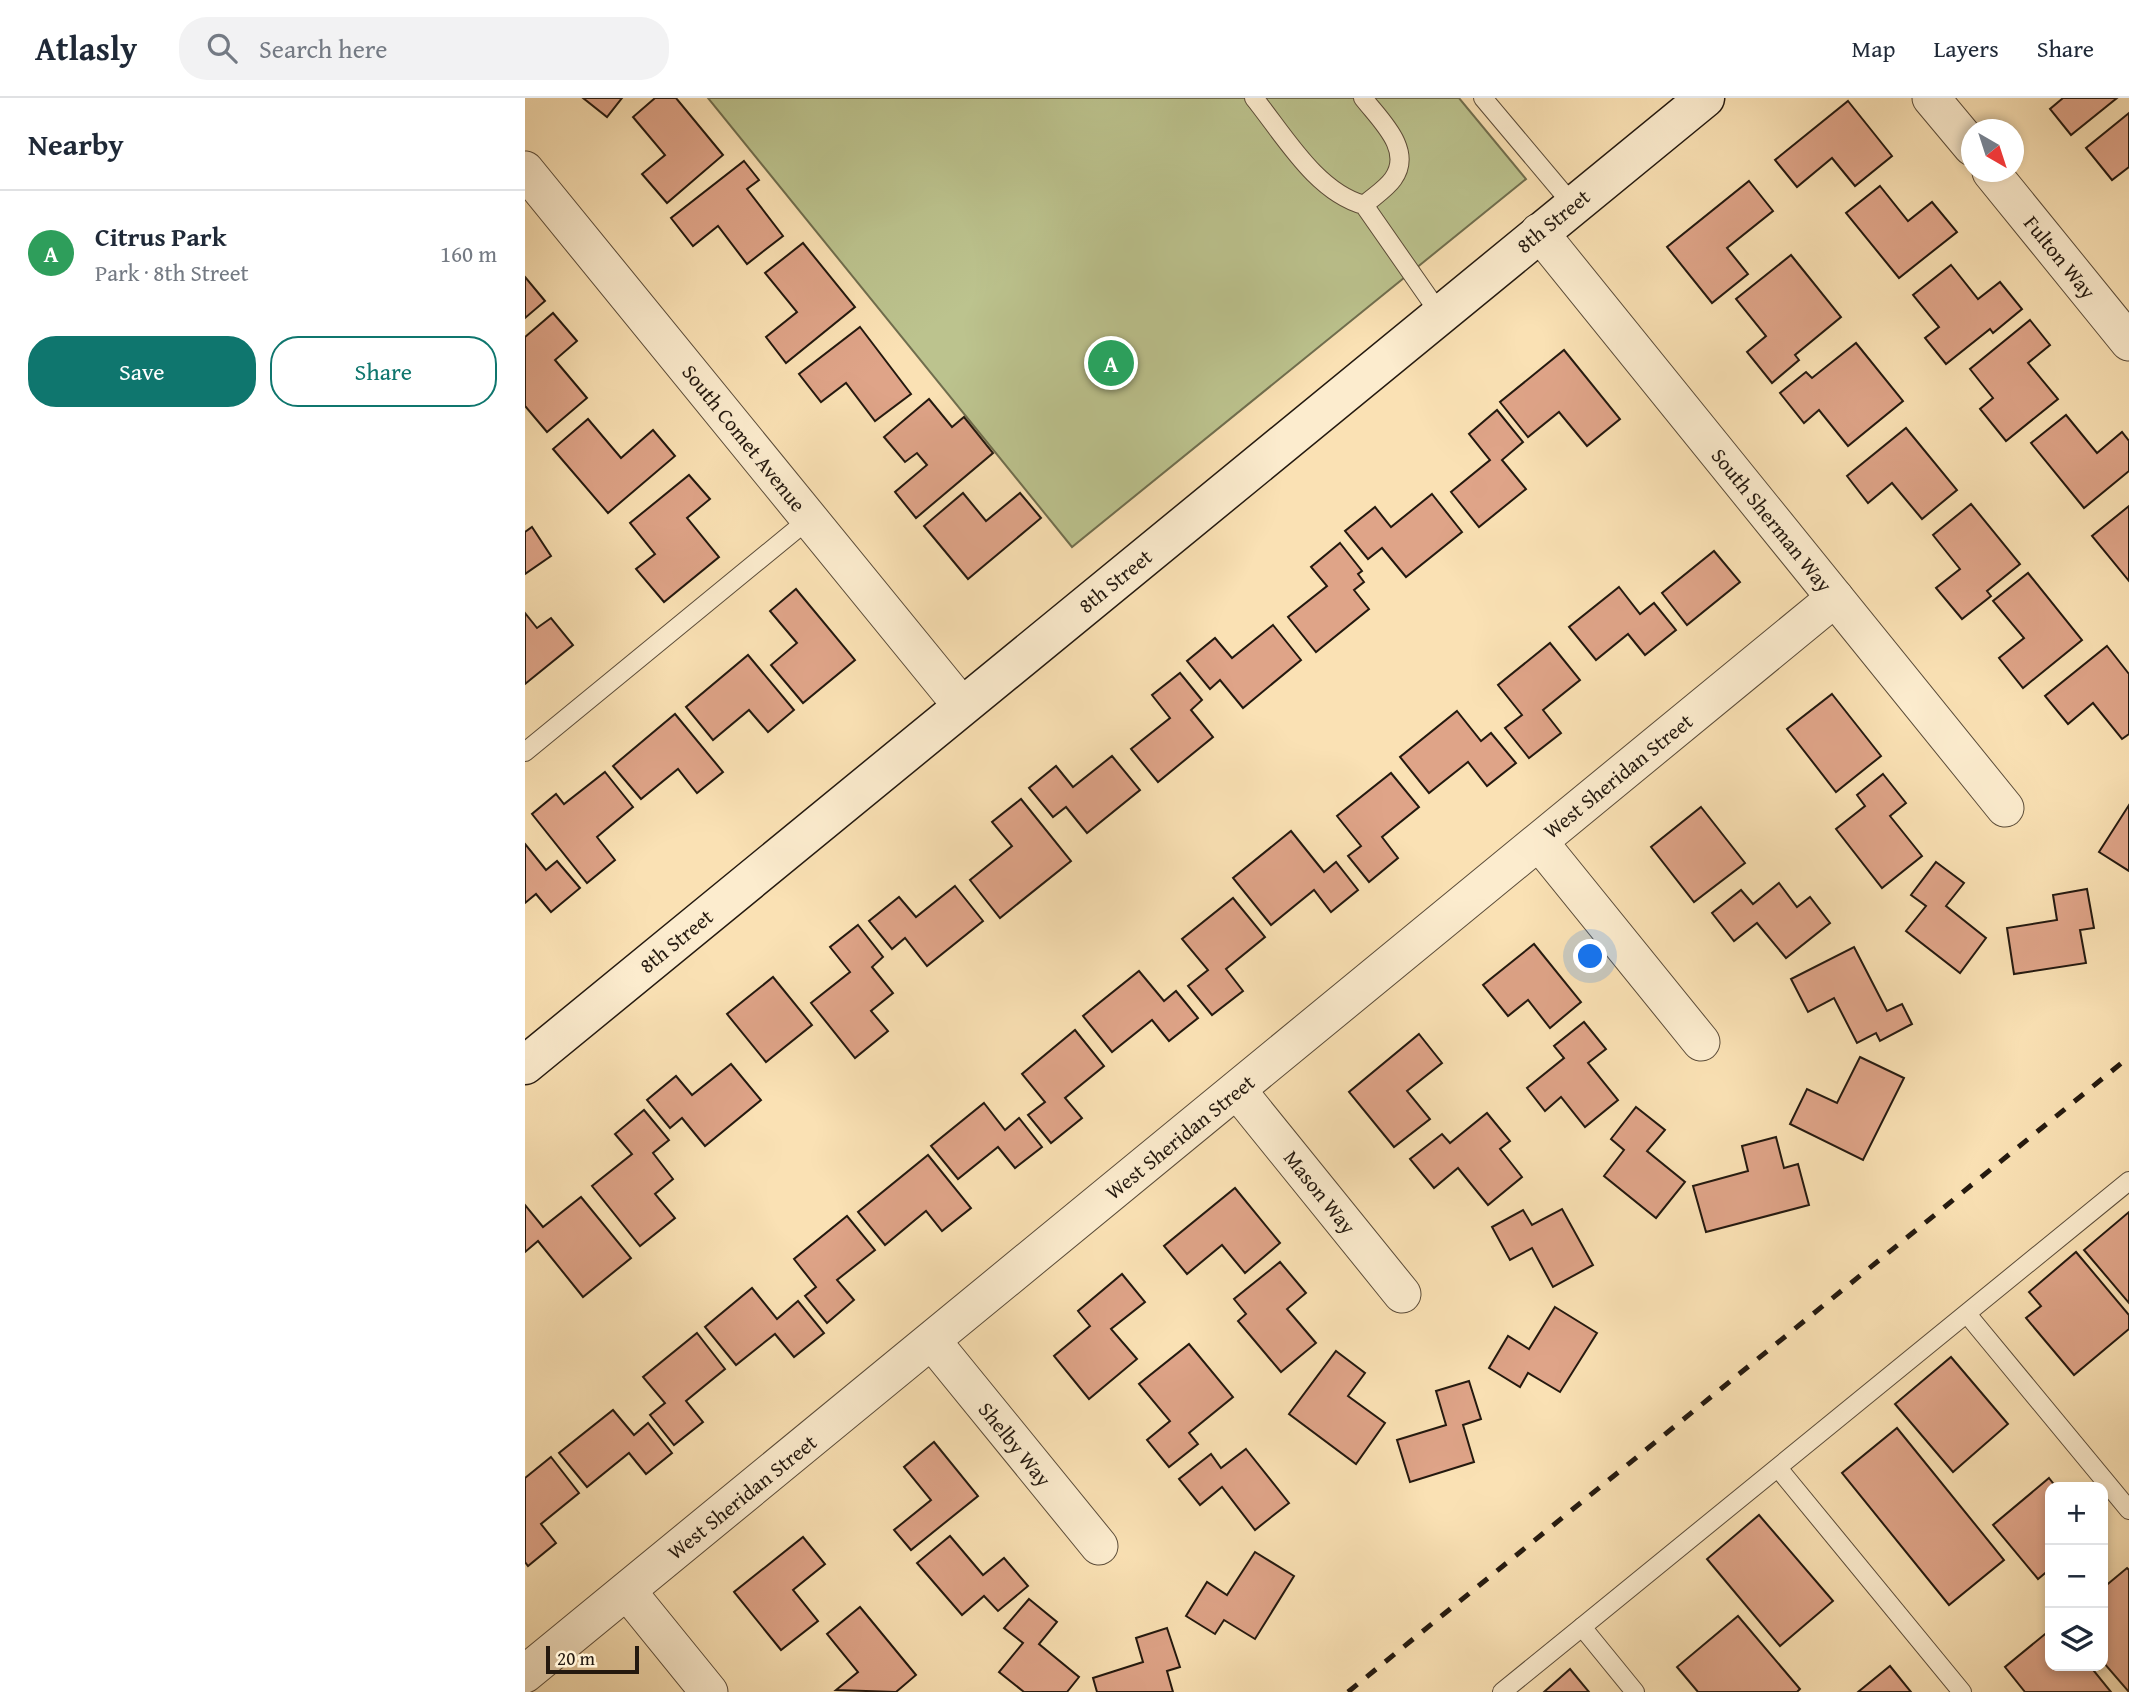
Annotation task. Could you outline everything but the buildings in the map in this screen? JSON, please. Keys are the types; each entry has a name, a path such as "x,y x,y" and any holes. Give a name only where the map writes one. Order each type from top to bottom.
{"street":[{"name":"8th Street","path":"525,1065 1705,98"},
{"path":"1931,98 1961,135"},
{"name":"South Comet Avenue","path":"525,170 962,706"},
{"name":"Fulton Way","path":"1999,182 2129,342"},
{"name":"South Sherman Way","path":"1539,232 2005,808"},
{"name":"West Sheridan Street","path":"525,1674 1835,598"},
{"path":"1539,842 1701,1042"},
{"name":"Mason Way","path":"1237,1090 1402,1294"},
{"name":"Shelby Way","path":"932,1341 1098,1546"},
{"path":"627,1591 709,1692"}],"lane":[{"path":"1254,98 1318,176 1345,200 1364,205 1440,314"},
{"path":"1363,98 1393,136 1398,148 1399,167 1392,181 1364,205"},
{"path":"1483,98 1573,205"},
{"path":"525,752 809,519"},
{"path":"1502,1692 2129,1181"},
{"path":"1967,1314 2129,1510"},
{"path":"1778,1468 1962,1692"},
{"path":"1582,1627 1635,1692"}],"green space":[{"path":"708,98 1459,98 1526,179 1072,547"}],"railway":[{"path":"1348,1692 2129,1057"}],"place":[{"name":"Citrus Park","path":"1111,363"}]}
